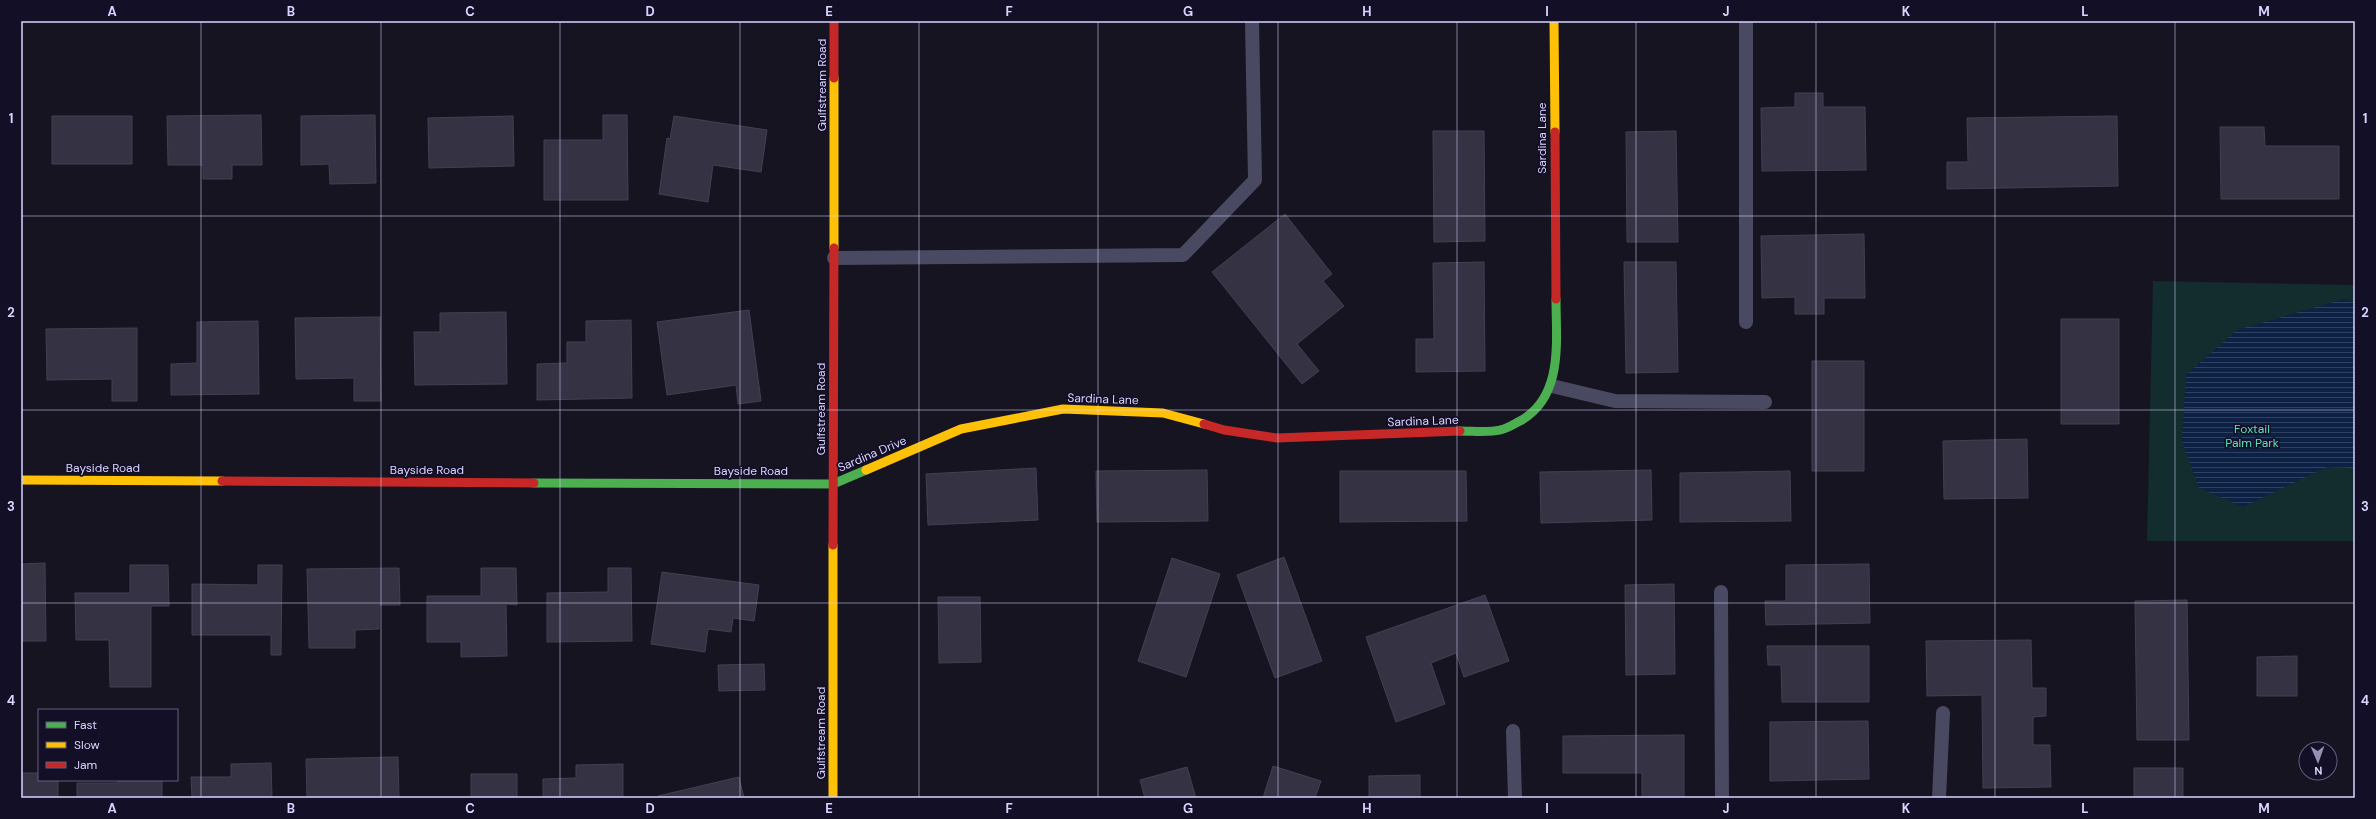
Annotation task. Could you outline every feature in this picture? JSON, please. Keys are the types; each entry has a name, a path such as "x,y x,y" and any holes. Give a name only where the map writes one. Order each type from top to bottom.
{"street":[{"name":"Gulfstream Road","path":"833,798 834,21"},
{"name":"Sardina Lane","path":"919,447 961,429 1063,409 1163,413 1224,430 1277,438 1500,430 1522,422 1540,407 1552,386 1556,361 1554,21"},
{"name":"Sardina Drive","path":"833,484 919,447"},
{"name":"Bayside Road","path":"21,480 833,484"}],"lane":[{"path":"834,258 1183,255 1255,180 1252,21"},
{"path":"1746,21 1746,322"},
{"path":"1552,386 1615,401 1764,402"},
{"path":"1721,592 1722,798"},
{"path":"1939,798 1944,713"},
{"path":"1513,731 1515,798"}],"green space":[{"name":"Foxtail Palm Park","path":"2153,281 2355,285 2355,541 2147,541"}],"water":[{"path":"2344,299 2355,301 2355,468 2327,467 2243,507 2199,488 2182,441 2186,375 2237,330"}],"building":[{"path":"1795,93 1823,93 1823,107 1865,107 1866,170 1762,171 1761,108 1795,107"},
{"path":"261,115 262,165 232,165 232,179 203,179 203,165 168,165 167,116"},
{"path":"375,115 376,183 330,184 329,164 301,165 301,116"},
{"path":"603,115 627,115 628,200 544,200 544,140 603,140"},
{"path":"52,116 132,116 132,164 52,164"},
{"path":"513,116 514,166 429,168 428,118"},
{"path":"674,116 767,130 761,172 713,165 708,202 659,194 667,138 670,139"},
{"path":"2117,116 2118,186 1947,189 1947,162 1968,162 1967,118"},
{"path":"2220,127 2264,127 2265,146 2339,146 2339,199 2221,199"},
{"path":"1433,131 1484,131 1485,241 1434,242"},
{"path":"1676,131 1678,242 1627,242 1626,132"},
{"path":"1285,214 1332,274 1323,281 1344,306 1297,344 1319,371 1302,384 1212,272"},
{"path":"1864,234 1865,298 1824,298 1824,314 1795,314 1795,297 1762,298 1761,236"},
{"path":"1484,262 1485,371 1416,372 1416,339 1434,339 1433,263"},
{"path":"1624,262 1676,262 1678,372 1626,373"},
{"path":"749,310 761,401 738,404 736,385 667,395 657,322"},
{"path":"506,312 507,384 415,385 414,332 440,332 440,313"},
{"path":"380,317 381,401 354,401 354,378 296,379 295,318"},
{"path":"2061,319 2119,319 2119,424 2061,424"},
{"path":"631,320 632,398 537,400 537,364 567,363 567,342 586,342 586,321"},
{"path":"258,321 259,394 171,395 171,364 197,363 197,322"},
{"path":"137,328 137,401 112,401 112,379 47,380 46,329"},
{"path":"1812,361 1864,361 1864,471 1812,471"},
{"path":"2027,439 2028,498 1944,499 1943,441"},
{"path":"1036,468 1038,520 928,525 926,474"},
{"path":"1207,470 1208,521 1097,522 1096,471"},
{"path":"1651,470 1652,520 1541,523 1540,472"},
{"path":"1340,471 1466,471 1467,521 1340,522"},
{"path":"1790,471 1791,521 1680,522 1680,473"},
{"path":"1284,557 1322,661 1275,678 1237,575"},
{"path":"1172,558 1220,574 1186,677 1138,661"},
{"path":"45,563 46,641 21,641 21,564"},
{"path":"1869,564 1870,623 1766,625 1765,601 1786,601 1786,565"},
{"path":"130,565 168,565 169,606 151,606 151,687 110,687 109,640 76,640 75,593 130,593"},
{"path":"258,565 282,565 281,655 271,655 271,635 192,635 192,584 258,585"},
{"path":"399,568 400,605 379,605 379,629 355,630 355,648 309,648 307,569"},
{"path":"481,568 516,568 517,605 506,604 507,656 461,657 461,642 427,642 427,596 481,596"},
{"path":"608,568 631,568 632,641 547,642 547,593 608,592"},
{"path":"662,572 759,585 754,621 733,618 731,632 708,629 705,652 651,644"},
{"path":"1674,584 1675,674 1626,675 1625,585"},
{"path":"1485,595 1509,661 1464,677 1456,653 1431,663 1445,704 1396,722 1366,637"},
{"path":"938,597 980,597 981,662 939,663"},
{"path":"2187,600 2189,740 2137,740 2135,601"},
{"path":"2031,640 2032,688 2046,688 2046,716 2033,717 2033,745 2050,745 2051,787 1983,788 1982,695 1927,696 1926,641"},
{"path":"1767,646 1869,646 1869,702 1782,702 1781,665 1768,665"},
{"path":"2297,656 2297,696 2257,696 2257,657"},
{"path":"764,664 765,690 719,691 718,665"},
{"path":"2354,706 2355,706 2355,782"},
{"path":"1868,721 1869,779 1770,781 1770,722"},
{"path":"1684,735 1684,798 1642,798 1642,773 1563,773 1563,736"},
{"path":"398,757 399,798 307,798 306,759"},
{"path":"271,763 272,798 192,798 191,777 231,777 231,764"},
{"path":"623,764 623,798 543,798 543,779 576,778 576,765"},
{"path":"1273,766 1321,781 1315,798 1263,798"},
{"path":"1187,767 1196,798 1145,798 1140,780"},
{"path":"2134,768 2183,768 2183,798 2134,798"},
{"path":"21,773 38,773 38,781 58,781 58,798 21,798"},
{"path":"471,774 517,774 517,798 471,798"},
{"path":"1420,775 1420,798 1369,798 1369,776"},
{"path":"739,777 744,798 659,798 658,796"},
{"path":"118,781 162,781 162,798 77,798 77,783 118,783"}],"traffic: fast":[{"path":"1460,431 1480,432 1505,429 1534,411 1544,398 1551,383 1554,367 1557,332 1556,299"},
{"path":"534,483 833,484 866,470"}],"traffic: slow":[{"path":"1554,21 1555,132"},
{"path":"834,78 834,248"},
{"path":"866,470 961,429 1063,409 1163,413 1204,424"},
{"path":"21,480 222,481"},
{"path":"833,545 833,798"}],"traffic: jam":[{"path":"834,21 834,78"},
{"path":"1555,132 1556,299"},
{"path":"833,545 834,248"},
{"path":"1204,424 1224,430 1277,438 1460,431"},
{"path":"222,481 534,483"}]}
